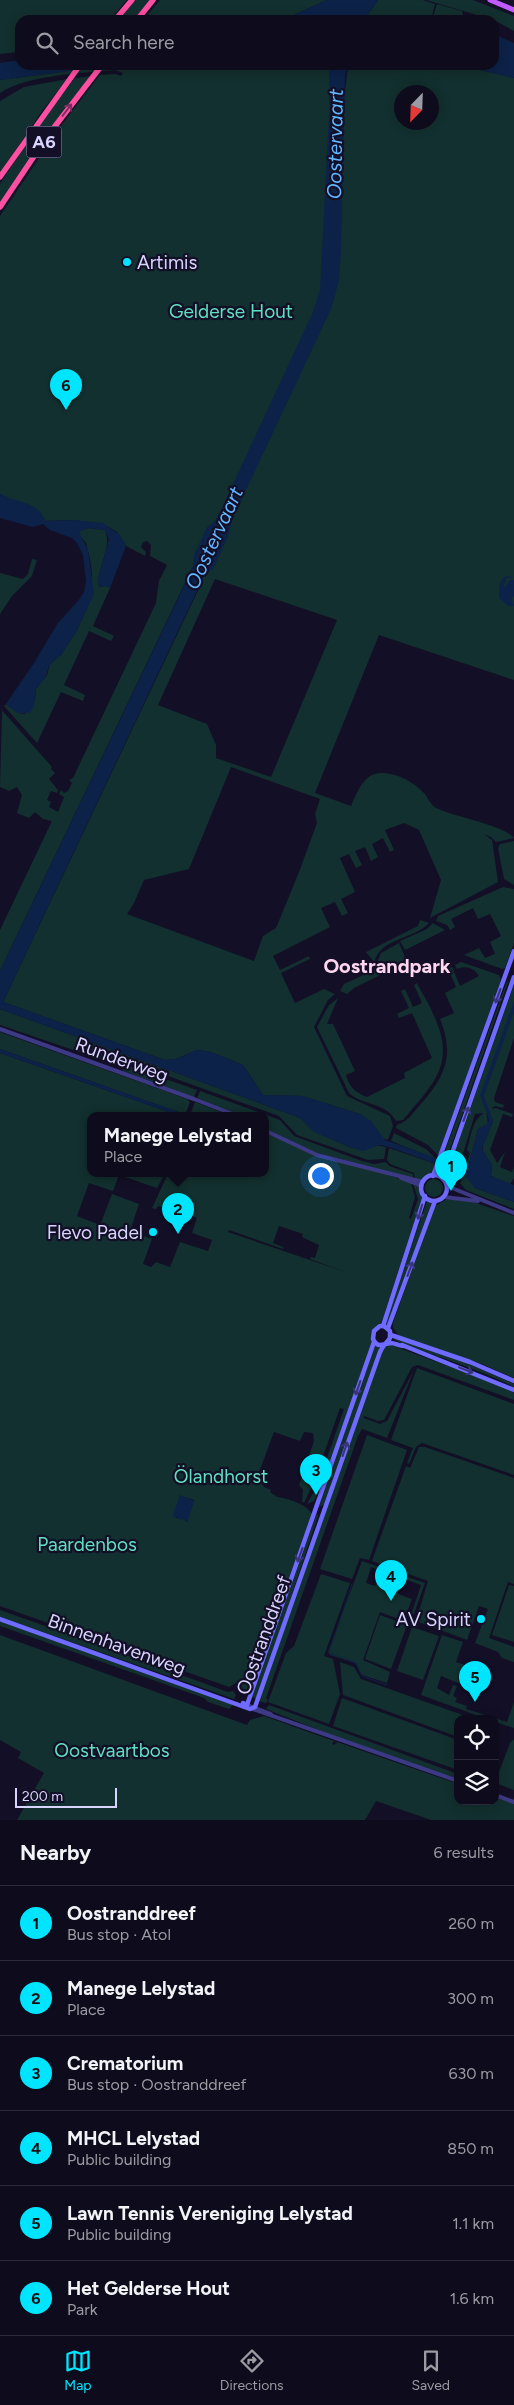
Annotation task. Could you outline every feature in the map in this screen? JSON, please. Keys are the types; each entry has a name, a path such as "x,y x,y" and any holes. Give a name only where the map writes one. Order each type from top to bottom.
{"highway":[{"path":"119,15 132,0"},
{"path":"141,15 154,0"},
{"name":"A6","path":"0,177 76,70"},
{"name":"A6","path":"0,208 49,134 98,70"}],"main road":[{"path":"490,0 514,10"},
{"path":"384,1326 424,1196 423,1184 433,1176 514,950"},
{"path":"443,1180 514,977"},
{"path":"406,1340 393,1332 391,1325 435,1201 444,1197 447,1186 443,1180 433,1176"},
{"path":"424,1196 435,1201"},
{"path":"394,1313 384,1326 377,1330 375,1336 378,1341 404,1346 514,1390"},
{"path":"384,1326 391,1335 470,1362 514,1381"},
{"name":"Oostranddreef","path":"251,1707 374,1342 373,1332 384,1326"},
{"path":"386,1343 391,1335"},
{"path":"374,1342 386,1343"},
{"name":"Oostranddreef","path":"251,1707 386,1343"},
{"name":"Binnenhavenweg","path":"0,1619 251,1707"}],"street":[{"name":"Runderweg","path":"0,1030 194,1098 228,1112"},
{"path":"269,1132 317,1155 392,1173 423,1184"},
{"path":"447,1186 514,1213"},
{"path":"444,1197 483,1202"},
{"name":"Binnenhavenweg","path":"251,1707 454,1781"},
{"path":"499,1796 514,1801"}],"green space":[{"path":"0,0 127,0 114,15 15,15 15,52 0,54"},
{"path":"136,0 150,0 137,15 122,15"},
{"path":"160,0 327,0 294,15 147,15"},
{"path":"378,0 423,0 435,4 432,15 368,15"},
{"path":"426,0 473,0 514,16 514,31 499,23 499,15 477,15"},
{"path":"437,4 462,11 463,15 434,15"},
{"name":"Gelderse Hout","path":"75,70 115,70 55,76 11,87 0,93 0,80"},
{"name":"Gelderse Hout","path":"115,70 329,70 330,83 344,101 347,70 480,70 514,78 514,680 379,635 315,793 351,806 365,780 374,774 392,774 404,778 415,785 436,808 501,829 514,838 496,842 484,834 492,840 498,882 430,918 441,880 419,830 404,823 385,830 394,850 390,852 383,838 372,844 378,857 371,861 365,847 355,851 362,865 356,868 349,854 340,858 355,892 341,899 348,913 342,916 335,902 321,908 330,927 273,956 280,970 309,956 310,959 281,973 295,1003 324,989 335,994 328,1000 314,1027 347,1096 390,1116 393,1126 388,1140 382,1138 360,1114 302,1096 263,1095 243,1065 211,1052 197,1050 176,1059 165,1060 3,1002 202,582 194,564 0,971 0,930 52,821 43,819 35,812 29,818 17,813 22,795 17,787 9,791 0,787 2,711 0,708 52,767 51,769 55,773 49,779 58,790 57,793 51,791 47,800 51,802 49,807 58,812 64,797 59,794 61,790 64,793 68,791 72,783 69,780 73,778 156,603 159,581 167,565 150,556 151,545 147,541 143,542 141,547 146,552 145,556 126,546 117,532 105,525 74,520 45,521 32,506 0,494 0,216 60,127 100,75 115,74 121,76 123,73","holes":["215,579 337,620 271,777 216,758 216,745 207,724 158,705","231,767 320,799 315,814 317,823 299,872 276,928 263,936 254,961 127,914 144,880 189,869"]},
{"path":"92,76 0,205 0,184 43,119 75,78"},
{"path":"67,79 40,114 0,174 0,101 24,87"},
{"path":"88,528 105,530 107,544 100,573 99,587 106,586 110,588 93,626 114,636 111,641 89,631 64,685 85,695 83,701 61,692 37,743 4,706 6,704 18,713 25,714 35,699 36,689 47,675 50,664 61,655 77,630 88,606 92,574 86,543 79,534 80,531"},
{"path":"32,559 37,560 32,576 12,596 0,614 0,573 23,579 28,574"},
{"path":"514,841 514,885 504,879 498,848 500,844"},
{"path":"503,887 514,889 514,943 505,968 502,969 464,955 479,948 485,958 495,954 490,942 501,936 490,914 478,919 473,908 451,919 455,927 450,930 447,925 436,921 438,916"},
{"path":"420,920 429,923 415,933 391,943 378,954 374,962 366,952 418,926"},
{"path":"433,923 445,930 405,950 400,941 427,929"},
{"path":"399,943 407,962 354,988 347,994 340,991 344,984 374,970 381,953"},
{"path":"461,962 499,975 501,980 439,1156 428,1145 396,1128 429,1095 445,1065 447,1044 440,1019 454,1013 445,993 456,987 448,968 452,967 460,986 479,976 469,968 457,969 455,965"},
{"path":"507,981 447,1158 443,1157"},
{"path":"417,983 430,1006 440,1031 443,1046 442,1059 439,1072 424,1095 403,1120 396,1121 386,1110 349,1093 317,1027 329,1005 338,998 327,1024 333,1024 355,1071 346,1075 349,1083 356,1091 367,1097 405,1078 404,1073 432,1058 412,1013 399,1018 397,1014 409,1008 401,991 405,989 413,1007 422,1003 414,985"},
{"path":"514,985 514,1038 494,1098 495,1102 504,1105 503,1108 495,1106 491,1109 496,1108 513,1114 512,1117 503,1114 490,1150 497,1163 505,1152 500,1167 512,1172 514,1167 514,1178 510,1184 491,1176 492,1165 483,1152 483,1144 493,1121 485,1102 488,1124 478,1129 468,1169 465,1168 470,1153 467,1150 471,1134 474,1124 484,1113 475,1114 462,1157 452,1160"},
{"path":"0,1009 295,1116 300,1118 315,1132 352,1148 368,1149 376,1145 386,1147 384,1159 368,1160 297,1135 279,1116 132,1063 120,1066 0,1025"},
{"path":"0,1032 187,1099 190,1102 186,1112 178,1112 0,1049"},
{"name":"Paardenbos","path":"0,1053 168,1112 87,1112 87,1177 118,1177 113,1191 89,1183 77,1216 100,1225 112,1194 139,1204 130,1231 152,1239 143,1264 151,1267 156,1262 170,1267 180,1242 208,1251 212,1240 192,1233 197,1218 158,1206 156,1209 152,1208 167,1177 269,1177 269,1134 321,1157 372,1169 411,1183 415,1197 409,1218 411,1219 418,1199 413,1184 418,1186 422,1198 382,1321 372,1332 373,1344 326,1474 314,1501 307,1504 317,1486 344,1409 340,1408 314,1482 304,1503 302,1501 303,1490 299,1485 314,1441 313,1433 304,1432 300,1441 274,1432 258,1475 264,1487 271,1490 270,1492 277,1497 301,1504 312,1514 246,1696 236,1689 236,1683 229,1687 0,1606","holes":["279,1226 303,1234 302,1237 319,1245 315,1258 311,1257 310,1259 348,1273 228,1232 229,1230 283,1249 283,1247 273,1243","180,1496 194,1500 187,1522 182,1518 176,1518"]},
{"path":"131,1067 197,1090 194,1097 121,1070"},
{"path":"200,1091 258,1112 232,1112 197,1098"},
{"path":"195,1102 221,1112 191,1112"},
{"path":"269,1116 280,1120 294,1136 362,1161 374,1164 386,1162 389,1166 413,1174 413,1178 314,1152 269,1130"},
{"path":"394,1133 426,1149 436,1159 391,1141"},
{"path":"389,1148 436,1164 432,1174 421,1179 415,1179 414,1173 390,1164 387,1160"},
{"path":"463,1174 467,1175 475,1188 514,1202 514,1209 466,1190 460,1183"},
{"name":"Paardenbos","path":"125,1177 163,1177 157,1188"},
{"path":"430,1179 438,1179 443,1184 441,1195 430,1197 425,1192 425,1184"},
{"path":"447,1199 473,1202 514,1216 514,1378 482,1364 399,1336 393,1328 393,1323 435,1206"},
{"path":"427,1201 431,1203 429,1211 394,1308 387,1324 385,1324"},
{"path":"395,1338 458,1359 514,1384 514,1387 470,1368 394,1340"},
{"path":"375,1345 380,1348 325,1504 319,1507"},
{"path":"391,1345 497,1384 514,1393 514,1400 418,1365 412,1367 384,1420 378,1421 364,1416 364,1418 380,1424 387,1421 414,1370 387,1438 362,1429 358,1436 266,1698 268,1700 266,1703 259,1701 378,1361 384,1348"},
{"path":"417,1368 514,1404 514,1475 422,1443 416,1447 409,1464 407,1463 413,1448 391,1440"},
{"path":"367,1435 407,1450 369,1560 360,1558 352,1579 320,1569"},
{"path":"419,1447 425,1447 514,1478 514,1584 508,1582 489,1638 514,1647 514,1662 502,1658 498,1652 475,1643 488,1609 479,1606 467,1640 416,1621 428,1581 372,1561 406,1466 410,1468"},
{"path":"317,1513 318,1516 257,1699 252,1697"},
{"path":"362,1561 425,1583 412,1619 411,1615 421,1585 371,1567 366,1583 375,1586 379,1575 401,1583 398,1594 412,1599 404,1621 380,1612 363,1660 390,1672 387,1683 362,1675 355,1663 330,1655 328,1652"},
{"path":"321,1574 350,1583 324,1656 333,1659 340,1694 329,1724 268,1702 286,1653 294,1646"},
{"path":"509,1585 514,1586 514,1642 492,1635"},
{"path":"0,1610 110,1649 111,1647 118,1650 118,1652 228,1692 233,1691 236,1695 234,1699 0,1617"},
{"path":"380,1615 407,1625 391,1669 365,1659"},
{"path":"0,1621 233,1705 229,1709 208,1702 204,1698 0,1626"},
{"path":"412,1627 439,1636 423,1680 397,1671"},
{"name":"Oostvaartbos","path":"0,1635 247,1725 250,1720 264,1716 334,1741 332,1744 334,1745 337,1742 454,1783 454,1805 499,1805 499,1798 514,1804 514,1820 431,1820 376,1801 365,1820 17,1820 44,1773 18,1758 21,1752 0,1740"},
{"path":"442,1635 463,1642 456,1662 468,1666 462,1683 475,1687 477,1682 480,1683 477,1691 441,1676 437,1688 449,1695 453,1685 457,1686 453,1696 457,1698 455,1702 467,1706 466,1709 485,1715 476,1715 421,1695"},
{"path":"340,1662 354,1667 361,1679 463,1715 454,1715 454,1736 343,1695"},
{"path":"342,1698 454,1739 454,1769 333,1726"},
{"path":"514,1702 514,1728 499,1723 499,1719 507,1722"},
{"path":"269,1705 454,1773 454,1778 326,1733 266,1709"},
{"path":"514,1739 514,1790 499,1784 499,1772 510,1743"}],"water":[{"path":"327,0 378,0 368,15 294,15"},
{"path":"499,36 514,43 514,78 480,70 499,70"},
{"path":"15,61 15,70 75,70 0,80 0,63"},
{"name":"Oostervaart","path":"329,70 346,70 341,252 339,281 331,309 231,522 229,534 213,569 205,574 3,1002 165,1060 176,1059 197,1050 211,1052 243,1065 263,1095 302,1096 360,1114 371,1121 385,1140 467,1169 478,1129 487,1124 489,1120 480,1095 514,1001 514,1012 484,1096 493,1121 482,1149 492,1165 491,1176 514,1185 514,1202 475,1188 464,1174 381,1145 363,1151 352,1148 314,1132 300,1118 295,1116 0,1009 0,971 193,567 194,555 207,527 214,522 220,512 312,314 320,290 329,114"},
{"path":"0,494 32,506 42,514 45,521 74,520 104,523 118,533 126,546 110,588 106,586 99,587 98,579 109,539 105,530 88,528 79,532 88,550 94,594 77,630 61,655 50,664 45,678 36,689 34,705 30,713 18,713 6,704 58,623 84,592 86,581 83,555 72,538 50,530 43,524 33,527 0,518"},
{"path":"504,577 514,578 507,578 503,587 506,586 509,580 514,580 514,596 512,598 514,606 508,606 499,598 499,585"},
{"path":"0,1049 178,1112 168,1112 0,1053"},
{"path":"180,1495 194,1501 187,1522 182,1518 180,1520 177,1517 174,1518 173,1515"}],"waterway":[{"path":"352,1584 329,1653 356,1663 362,1676 387,1685"}],"place":[{"name":"Artimis","path":"127,262"},
{"name":"Het Gelderse Hout","path":"66,410"},
{"name":"Oostranddreef","path":"451,1191"},
{"name":"Flevo Padel","path":"153,1232"},
{"name":"Manege Lelystad","path":"178,1234"},
{"name":"Crematorium","path":"316,1495"},
{"name":"MHCL Lelystad","path":"391,1601"},
{"name":"AV Spirit","path":"481,1619"},
{"name":"Lawn Tennis Vereniging Lelystad","path":"475,1702"}],"district":[{"name":"Oostrandpark","path":"387,966"}],"park label":[{"name":"Ölandhorst","path":"221,1476"}]}
